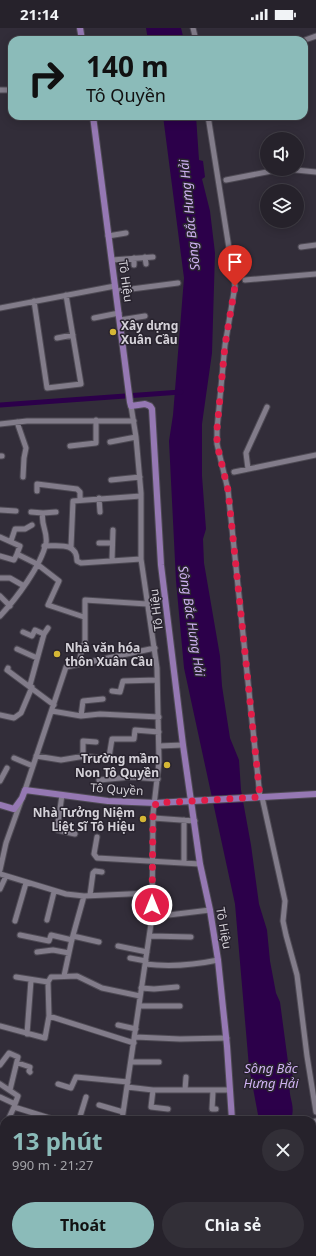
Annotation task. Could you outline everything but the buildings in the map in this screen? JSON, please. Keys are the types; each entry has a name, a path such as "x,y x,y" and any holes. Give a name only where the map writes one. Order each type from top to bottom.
{"main road":[{"name":"Tô Hiệu","path":"94,120 131,404 145,404 150,406 152,409 162,565 183,745 200,864 210,910 218,960 232,1116"},
{"name":"Tô Quyền","path":"25,790 108,802 156,803 199,799 316,794"},
{"path":"0,805 16,809 25,790"}],"street":[{"path":"209,120 235,286 225,345 217,417 217,444 228,490 261,797 285,901 283,921 297,976 316,1112"},
{"path":"304,171 316,172"},
{"path":"226,180 260,173"},
{"path":"108,236 126,233"},
{"path":"301,247 316,245"},
{"path":"145,257 146,264"},
{"path":"112,260 153,257"},
{"path":"134,258 134,265"},
{"path":"245,280 316,274"},
{"path":"0,308 66,295 116,288 178,283"},
{"path":"34,301 47,388 80,384 66,295"},
{"path":"94,318 145,316"},
{"path":"57,338 73,335"},
{"path":"122,1116 136,1028 142,975 150,936 152,917 153,818 158,779 159,746 155,648 147,604 142,559 140,477 131,404"},
{"path":"248,469 246,453 267,407"},
{"path":"0,424 17,422 96,420 134,421"},
{"path":"70,446 96,443 96,420"},
{"path":"17,422 26,448 23,477"},
{"path":"110,442 136,437"},
{"path":"234,472 316,455"},
{"path":"111,480 140,477"},
{"path":"37,491 37,484 77,489 80,492 80,500"},
{"path":"71,547 73,501 141,496"},
{"path":"99,498 100,512"},
{"path":"0,510 16,510"},
{"path":"31,512 56,512"},
{"path":"0,616 10,606 37,564 46,539 41,522 42,513"},
{"path":"11,541 14,529 25,529 32,526"},
{"path":"112,560 113,530"},
{"path":"0,537 20,546 14,560 0,556"},
{"path":"98,544 112,544"},
{"path":"44,546 71,547 75,551 79,562 142,559"},
{"path":"17,554 37,564 59,581 48,605 84,617"},
{"path":"0,578 10,578 24,586"},
{"path":"0,596 10,606"},
{"path":"80,664 82,647 85,643 85,600 147,604"},
{"path":"0,715 14,718 19,715 31,686 36,658 44,634 48,628"},
{"path":"23,632 32,636 35,630 44,634"},
{"path":"17,648 36,658"},
{"path":"25,790 66,666 155,648"},
{"path":"8,668 7,670 31,686 54,705"},
{"path":"112,691 120,692 123,681 128,679 157,680"},
{"path":"81,716 83,701 103,699"},
{"path":"52,711 81,716 100,714 159,717"},
{"path":"134,739 135,730 159,732"},
{"path":"36,756 61,760 83,757 108,759 112,739 140,740"},
{"path":"83,757 83,742 96,742"},
{"path":"159,746 183,745"},
{"path":"14,758 33,766"},
{"path":"0,781 7,768"},
{"path":"99,780 131,777 158,779"},
{"path":"62,795 57,830 75,834"},
{"path":"0,870 16,809"},
{"path":"153,818 195,821"},
{"path":"184,820 184,863"},
{"path":"97,837 94,854 97,858 152,860 200,864"},
{"path":"90,896 93,873 95,871 102,872"},
{"path":"0,874 54,892 84,896 152,893"},
{"path":"0,885 6,876"},
{"path":"15,921 26,882"},
{"path":"47,920 54,892"},
{"path":"64,976 72,938 84,896"},
{"path":"152,917 210,910"},
{"path":"20,935 49,941 51,935 99,942"},
{"path":"150,936 191,937"},
{"path":"118,946 147,952"},
{"path":"37,952 53,950 69,953"},
{"path":"130,958 160,966 191,964 218,960"},
{"path":"0,1026 45,1038 49,1016 48,982 51,977 77,976 102,988 118,993 140,996"},
{"path":"16,977 48,982"},
{"path":"27,1034 31,980"},
{"path":"141,988 177,988"},
{"path":"139,1006 180,1006"},
{"path":"49,1016 98,1033 134,1040 226,1038"},
{"path":"118,1025 136,1028"},
{"path":"0,1064 9,1053 18,1057 18,1063 10,1090"},
{"path":"131,1062 159,1062"},
{"path":"18,1063 30,1067 30,1072"},
{"path":"58,1084 71,1088 76,1077 153,1090 230,1090"},
{"path":"185,1090 186,1077"},
{"path":"0,1084 18,1096 10,1116"},
{"path":"153,1090 151,1107 168,1109"},
{"path":"213,1091 212,1109 216,1109"},
{"path":"80,1116 86,1097"},
{"path":"0,1098 14,1106 44,1116"},
{"path":"99,1105 123,1112"}],"water":[{"path":"146,28 181,28 183,36 147,36"},
{"name":"Sông Bắc Hưng Hải","path":"164,120 196,120 199,160 203,161 205,177 202,179 210,211 215,253 212,353 202,424 202,476 206,529 203,539 204,563 220,656 222,686 230,738 239,760 241,790 251,845 259,904 267,930 270,961 276,993 280,1002 288,1062 293,1076 290,1089 293,1108 292,1116 258,1116 249,1067 235,904 184,668 176,581 169,441 173,415 184,278"}],"waterway":[{"path":"0,405 181,392"}],"place":[{"name":"Xây dựng Xuân Cầu","path":"113,332"},
{"name":"Nhà văn hóa thôn Xuân Cầu","path":"57,654"},
{"name":"Trường mầm Non Tô Quyền","path":"167,765"},
{"name":"Nhà Tưởng Niệm Liệt Sĩ Tô Hiệu","path":"143,819"}],"route":[{"path":"152,905 153,814 156,803 199,799 260,797 228,490 217,444 217,417 225,345 235,286"}]}
